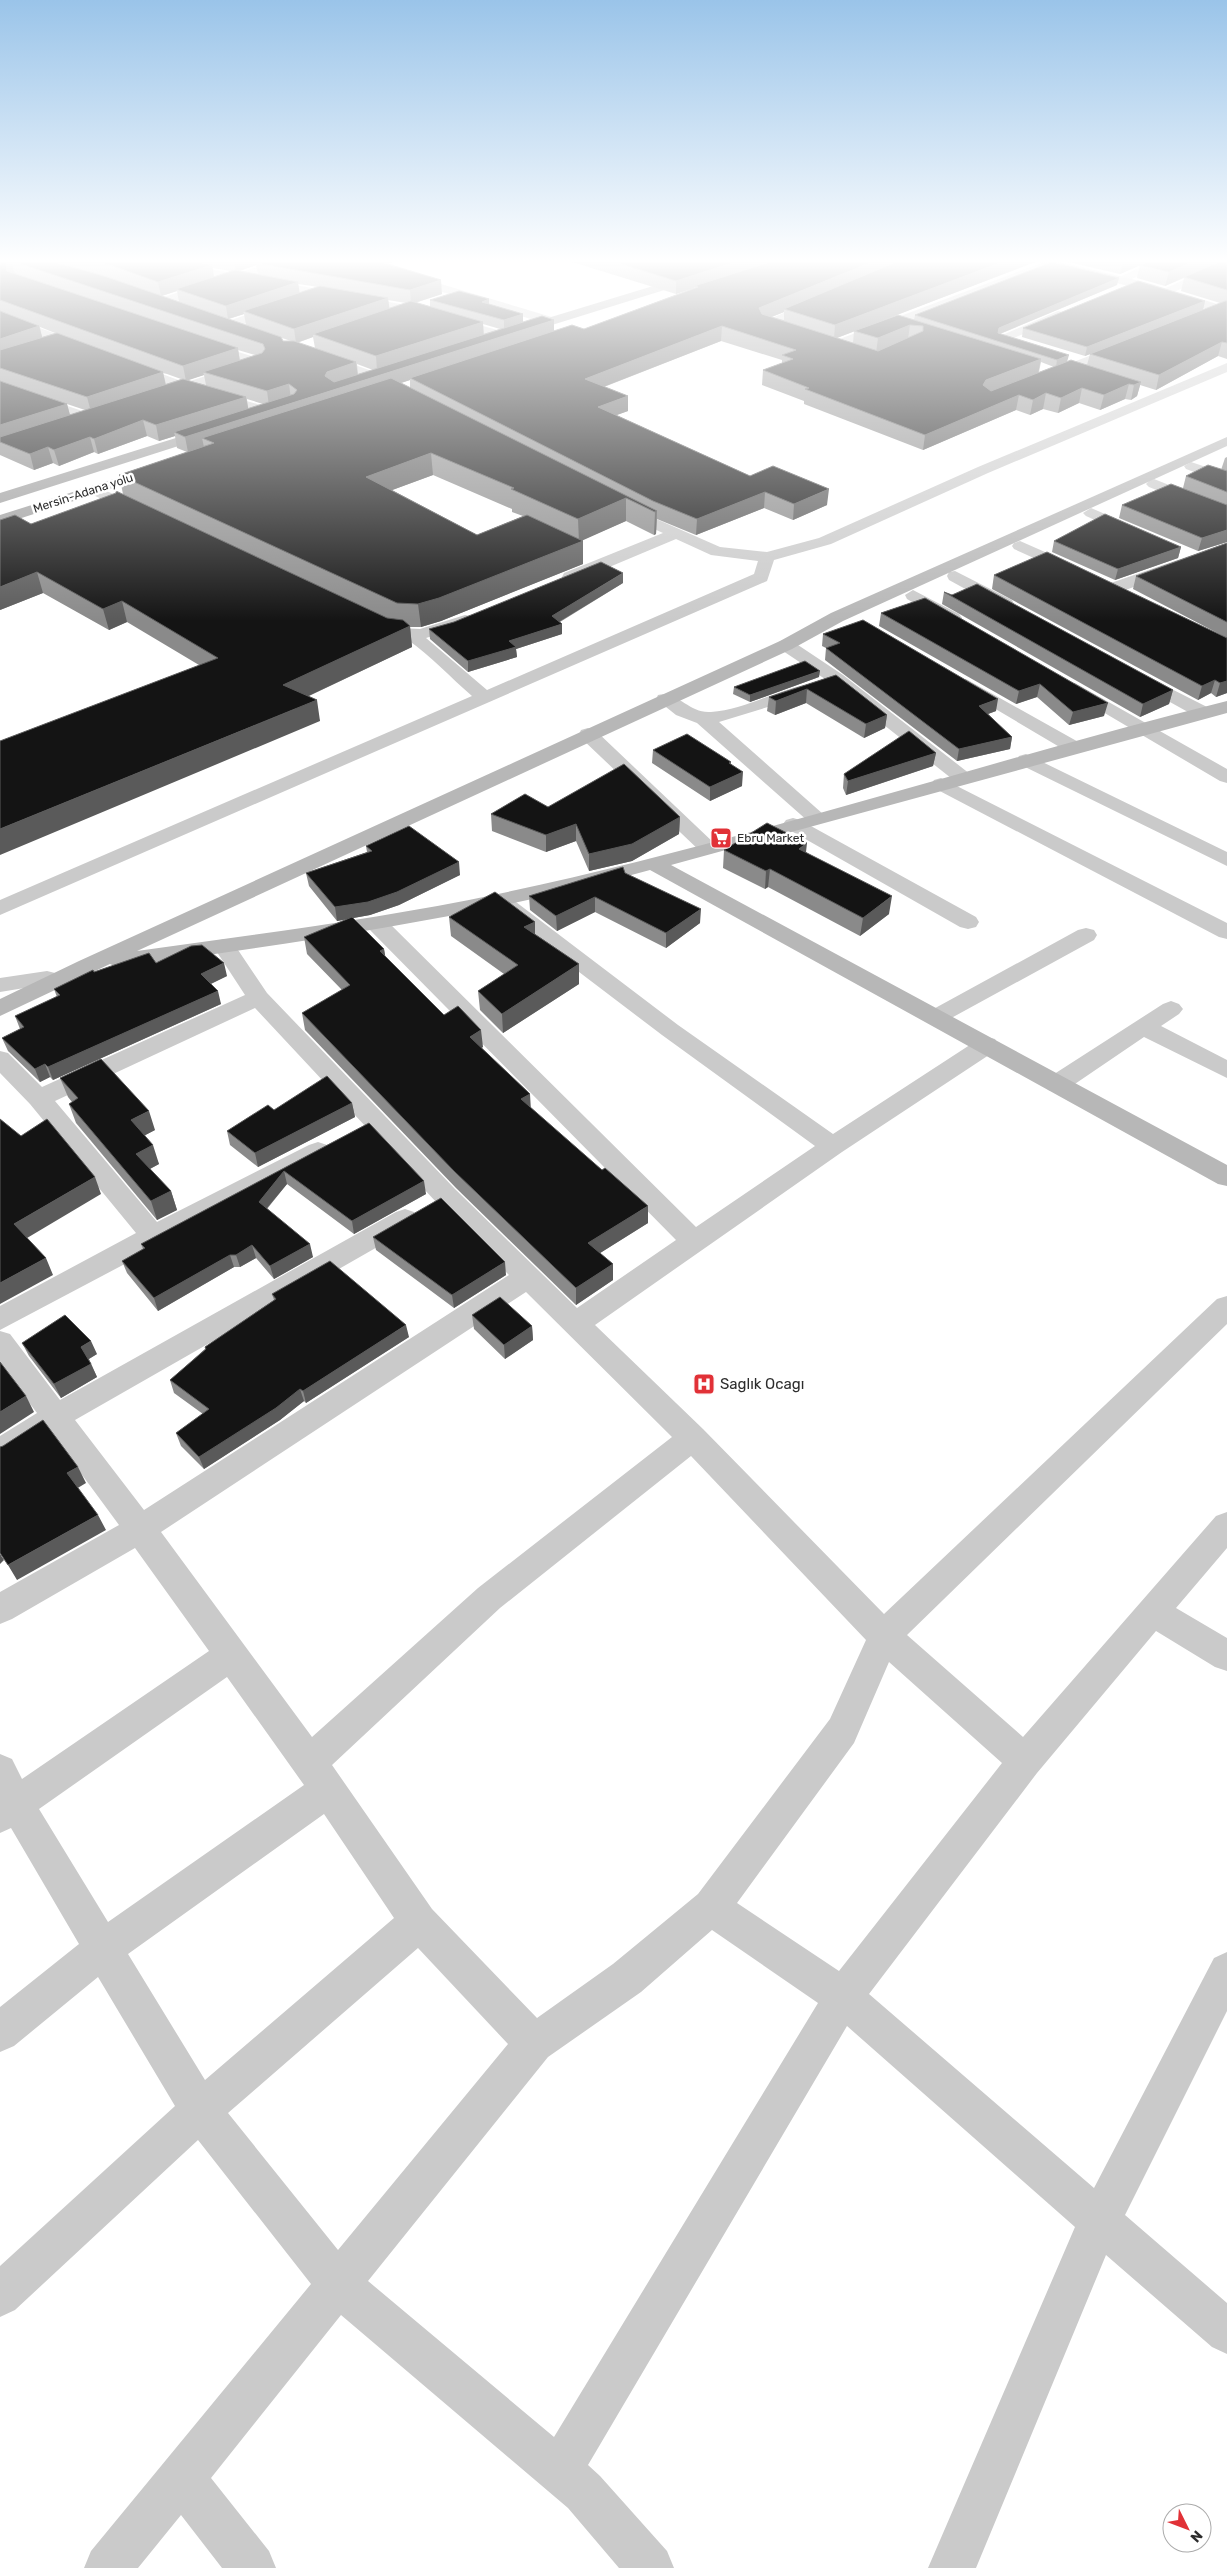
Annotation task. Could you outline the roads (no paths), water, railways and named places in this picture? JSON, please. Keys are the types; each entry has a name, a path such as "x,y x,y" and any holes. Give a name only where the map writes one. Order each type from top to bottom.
{"highway":[{"path":"352,385 361,382"},
{"path":"250,418 274,411"},
{"name":"Mersin-Adana yolu","path":"0,498 222,427"},
{"name":"Mersin-Adana yolu","path":"0,520 169,465"}],"main road":[{"path":"0,1008 588,734 786,645 836,617 1227,442"},
{"path":"786,645 861,622 955,576 1227,450"},
{"path":"0,1001 47,978 87,966 377,924 499,900 652,863 1227,707"},
{"path":"652,863 1227,1177"}],"street":[{"path":"171,382 274,411"},
{"path":"147,400 200,382"},
{"path":"1031,384 1035,382"},
{"path":"611,504 717,552 767,557 825,541 984,470 1191,382"},
{"path":"0,387 96,417 73,425"},
{"path":"1139,391 1157,396"},
{"path":"1191,466 1227,479"},
{"path":"1154,484 1227,513"},
{"path":"94,490 156,519"},
{"path":"1091,513 1144,536"},
{"path":"557,582 675,534"},
{"path":"1020,546 1132,597"},
{"path":"1171,548 1198,559"},
{"path":"1114,588 1227,548"},
{"path":"0,908 761,577 767,557"},
{"path":"955,576 1024,614"},
{"path":"913,596 965,625"},
{"path":"361,616 396,633 421,634 448,627 484,612"},
{"path":"411,634 484,697"},
{"path":"786,645 837,679 963,778"},
{"path":"1127,670 1204,713"},
{"path":"949,674 1075,748"},
{"path":"704,719 734,713 837,679"},
{"path":"1060,680 1227,777"},
{"path":"665,699 686,714 704,719 816,818"},
{"path":"588,734 708,848"},
{"path":"1026,760 1227,860"},
{"path":"941,784 1227,932"},
{"path":"792,824 968,922"},
{"path":"499,900 670,1030 832,1146"},
{"path":"377,924 692,1241"},
{"path":"936,1017 1086,935"},
{"path":"224,946 259,998 357,1130 446,1196 527,1278 576,1323 692,1438 884,1636 1025,1761"},
{"path":"0,985 47,978"},
{"path":"39,1098 220,1014 259,998"},
{"path":"1057,1084 1171,1009"},
{"path":"1143,1027 1227,1070"},
{"path":"576,1323 832,1146 986,1045"},
{"path":"0,1059 39,1098 153,1236"},
{"path":"0,1320 153,1236 357,1130"},
{"path":"0,1451 57,1416 446,1196"},
{"path":"0,1609 140,1529 527,1278"},
{"path":"108,2568 337,2283 534,2043 627,1978 711,1907 842,1731 884,1636 1227,1307"},
{"path":"0,1342 57,1416 319,1776 419,1922 534,2043"},
{"path":"0,2032 319,1776 489,1598 692,1438"},
{"path":"559,2471 843,1997 1025,1761 1227,1526"},
{"path":"1152,1611 1227,1656"},
{"path":"231,1655 5,1797 104,1948 200,2110 337,2283 584,2492 650,2568"},
{"path":"711,1907 843,1997 1227,2332"},
{"path":"0,2295 200,2110 419,1922"},
{"path":"952,2568 1099,2222 1227,1971"},
{"path":"181,2477 252,2568"}],"place":[{"name":"Ebru Market","path":"721,838"},
{"name":"Saglık Ocagı","path":"704,1384"}]}
